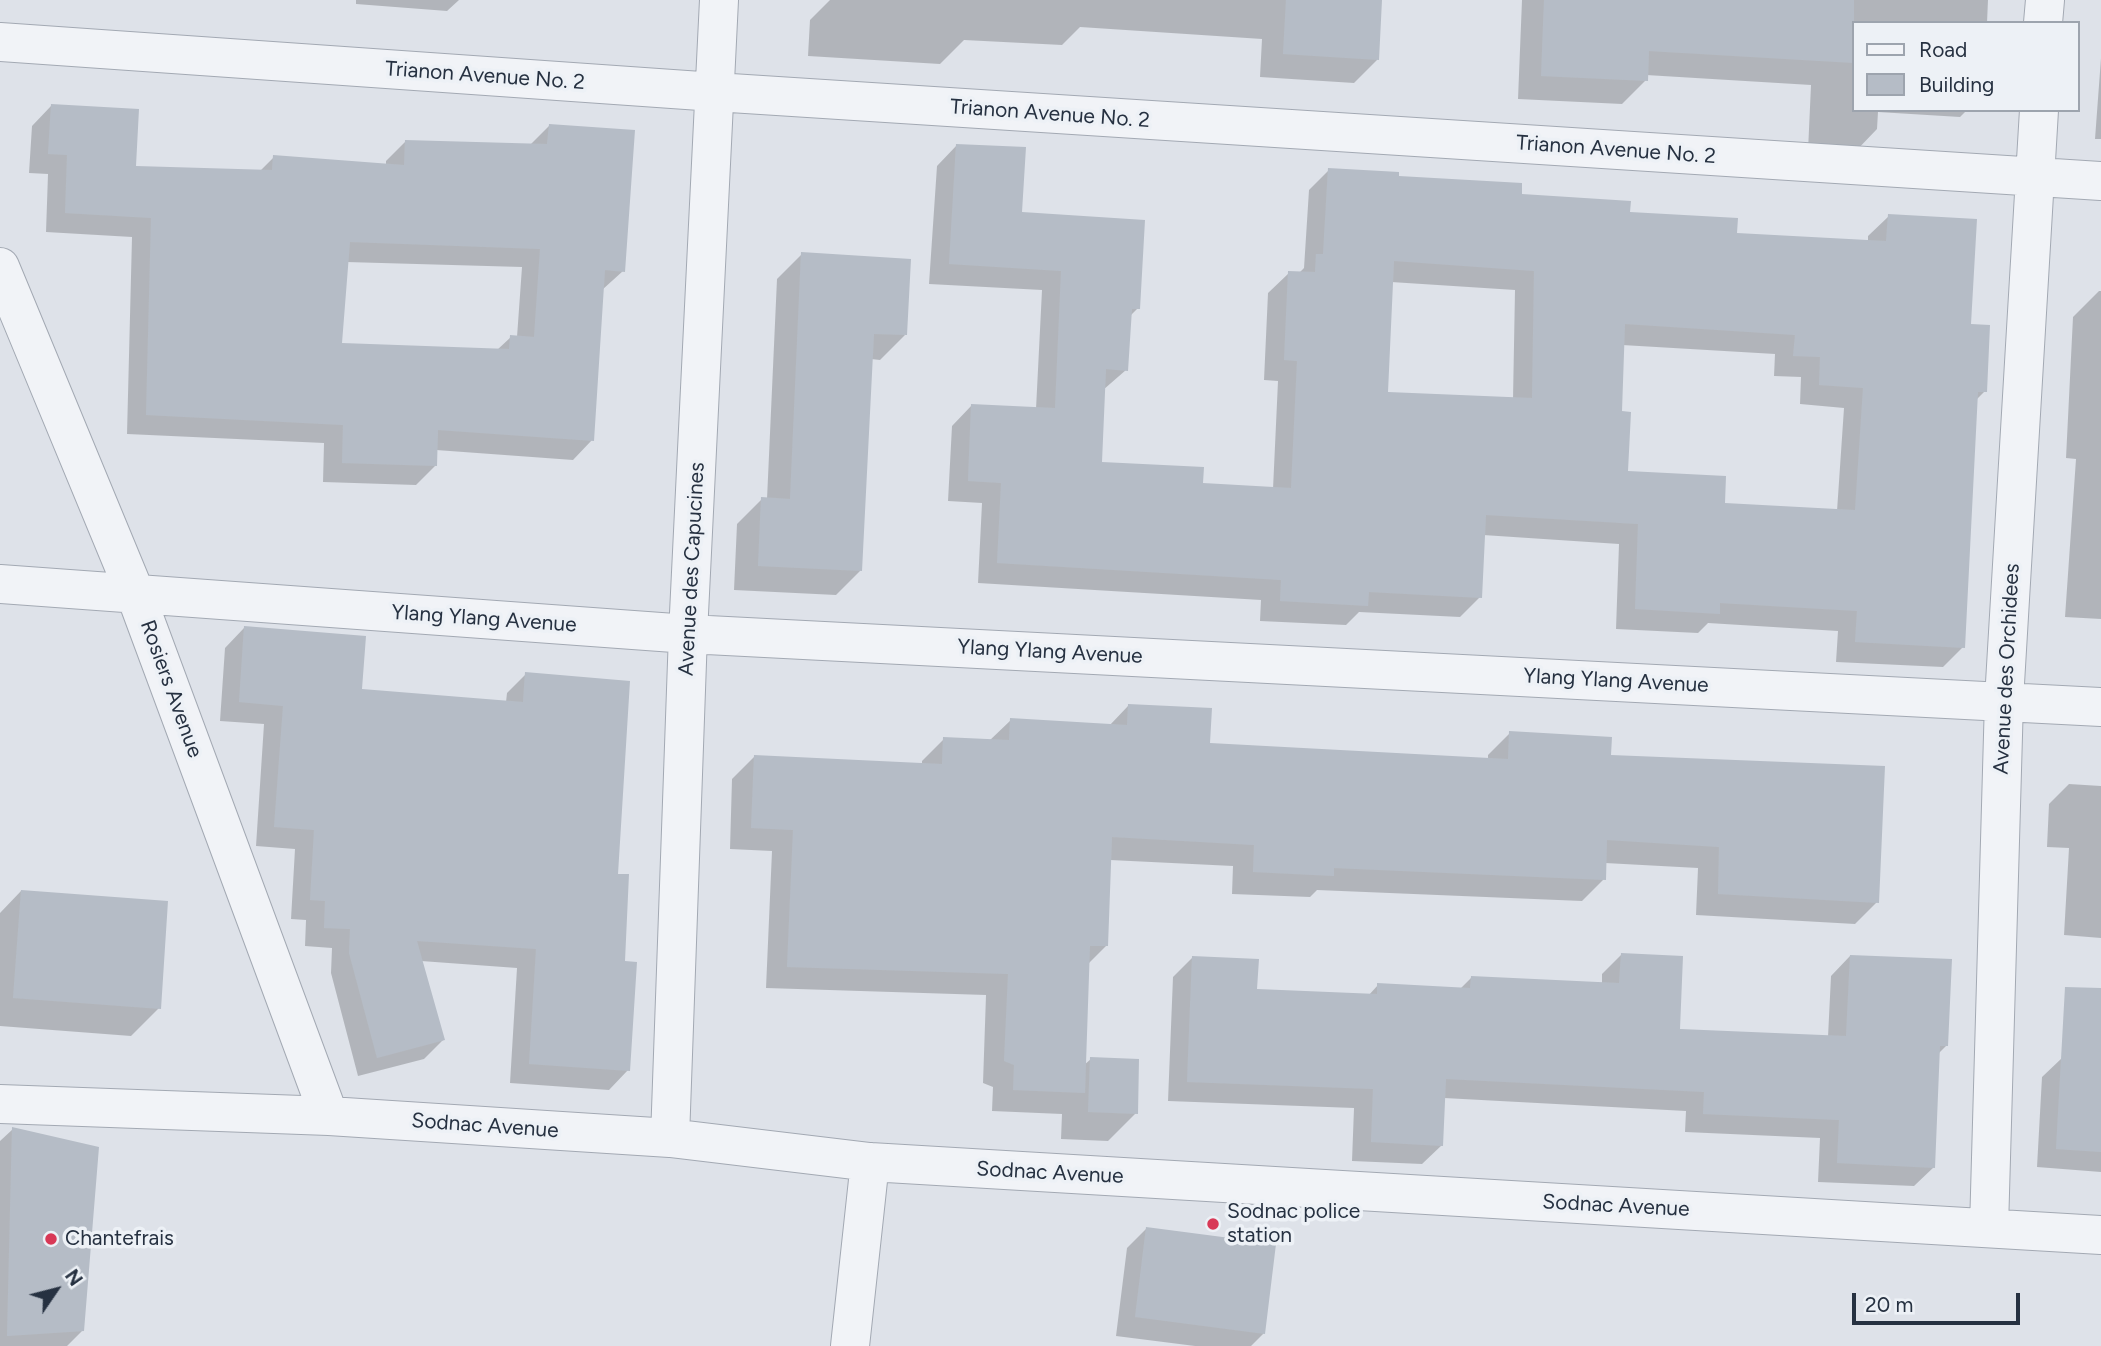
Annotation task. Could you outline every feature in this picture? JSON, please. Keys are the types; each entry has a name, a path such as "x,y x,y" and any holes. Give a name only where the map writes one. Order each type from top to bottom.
{"street":[{"name":"Avenue des Capucines","path":"670,1138 688,634 719,0"},
{"path":"2043,21 2045,0"},
{"name":"Trianon Avenue No. 2","path":"0,42 715,92 2101,181"},
{"name":"Avenue des Orchidees","path":"1989,1228 2004,700 2039,112"},
{"name":"Rosiers Avenue","path":"0,267 135,593 329,1116"},
{"name":"Ylang Ylang Avenue","path":"0,584 688,634 2101,706"},
{"name":"Sodnac Avenue","path":"0,1104 329,1116 670,1138 870,1162 2101,1235"},
{"path":"850,1346 870,1162"}],"building":[{"path":"1286,0 1382,0 1379,60 1283,54"},
{"path":"1544,0 1854,0 1853,63 1649,51 1648,81 1541,76"},
{"path":"51,104 139,109 136,166 272,170 273,155 404,165 405,140 547,144 549,124 635,130 625,272 605,270 594,441 438,430 437,466 342,463 343,425 146,415 151,218 65,213 67,155 48,154","holes":["350,242 540,249 534,337 510,335 509,349 342,343"]},
{"path":"956,144 1026,147 1022,212 1145,220 1140,309 1132,309 1128,371 1106,369 1102,462 1204,467 1203,483 1291,488 1297,361 1284,360 1288,271 1315,272 1316,254 1323,254 1328,168 1399,172 1399,176 1522,183 1522,194 1631,201 1630,212 1738,218 1737,233 1886,241 1888,214 1977,219 1971,324 1990,325 1987,392 1978,392 1965,648 1855,642 1857,611 1720,603 1720,614 1635,609 1638,524 1486,515 1482,598 1369,592 1368,606 1280,601 1281,580 997,563 1001,483 968,481 971,404 1055,408 1061,271 949,264","holes":["1394,261 1534,271 1532,398 1388,392","1625,324 1795,335 1793,356 1820,357 1819,385 1863,388 1855,510 1725,503 1726,476 1628,471 1631,412 1622,411"]},
{"path":"801,252 911,259 907,335 874,334 862,571 758,566 761,497 790,499"},
{"path":"244,626 366,636 362,689 523,702 525,672 630,681 618,874 629,874 625,961 637,962 630,1071 529,1064 536,949 417,941 445,1040 377,1058 349,953 350,929 324,928 325,901 310,900 314,830 274,827 283,706 239,702"},
{"path":"1128,704 1212,708 1210,743 1508,759 1509,731 1612,737 1611,755 1885,766 1879,903 1718,894 1719,847 1607,840 1606,880 1334,868 1334,876 1253,872 1254,845 1112,837 1108,946 1090,946 1085,1093 1013,1090 1014,1065 1004,1061 1008,974 787,967 793,830 751,828 754,755 942,764 943,737 1009,740 1010,718 1127,725"},
{"path":"21,890 168,901 161,1009 13,998"},
{"path":"1621,953 1683,956 1680,1029 1846,1036 1850,955 1952,959 1948,1046 1940,1046 1935,1168 1837,1163 1839,1120 1703,1114 1704,1092 1446,1079 1443,1146 1371,1142 1373,1089 1187,1082 1192,956 1259,959 1257,989 1377,994 1377,983 1470,988 1471,976 1619,983"},
{"path":"2065,987 2101,988 2101,1152 2056,1149"},
{"path":"1090,1057 1139,1059 1138,1114 1088,1112"},
{"name":"Chantefrais","path":"12,1127 99,1147 84,1331 7,1336"},
{"path":"1146,1227 1276,1244 1265,1334 1135,1317"}],"place":[{"name":"Sodnac police station","path":"1213,1224"},
{"name":"Chantefrais","path":"51,1239"}]}
